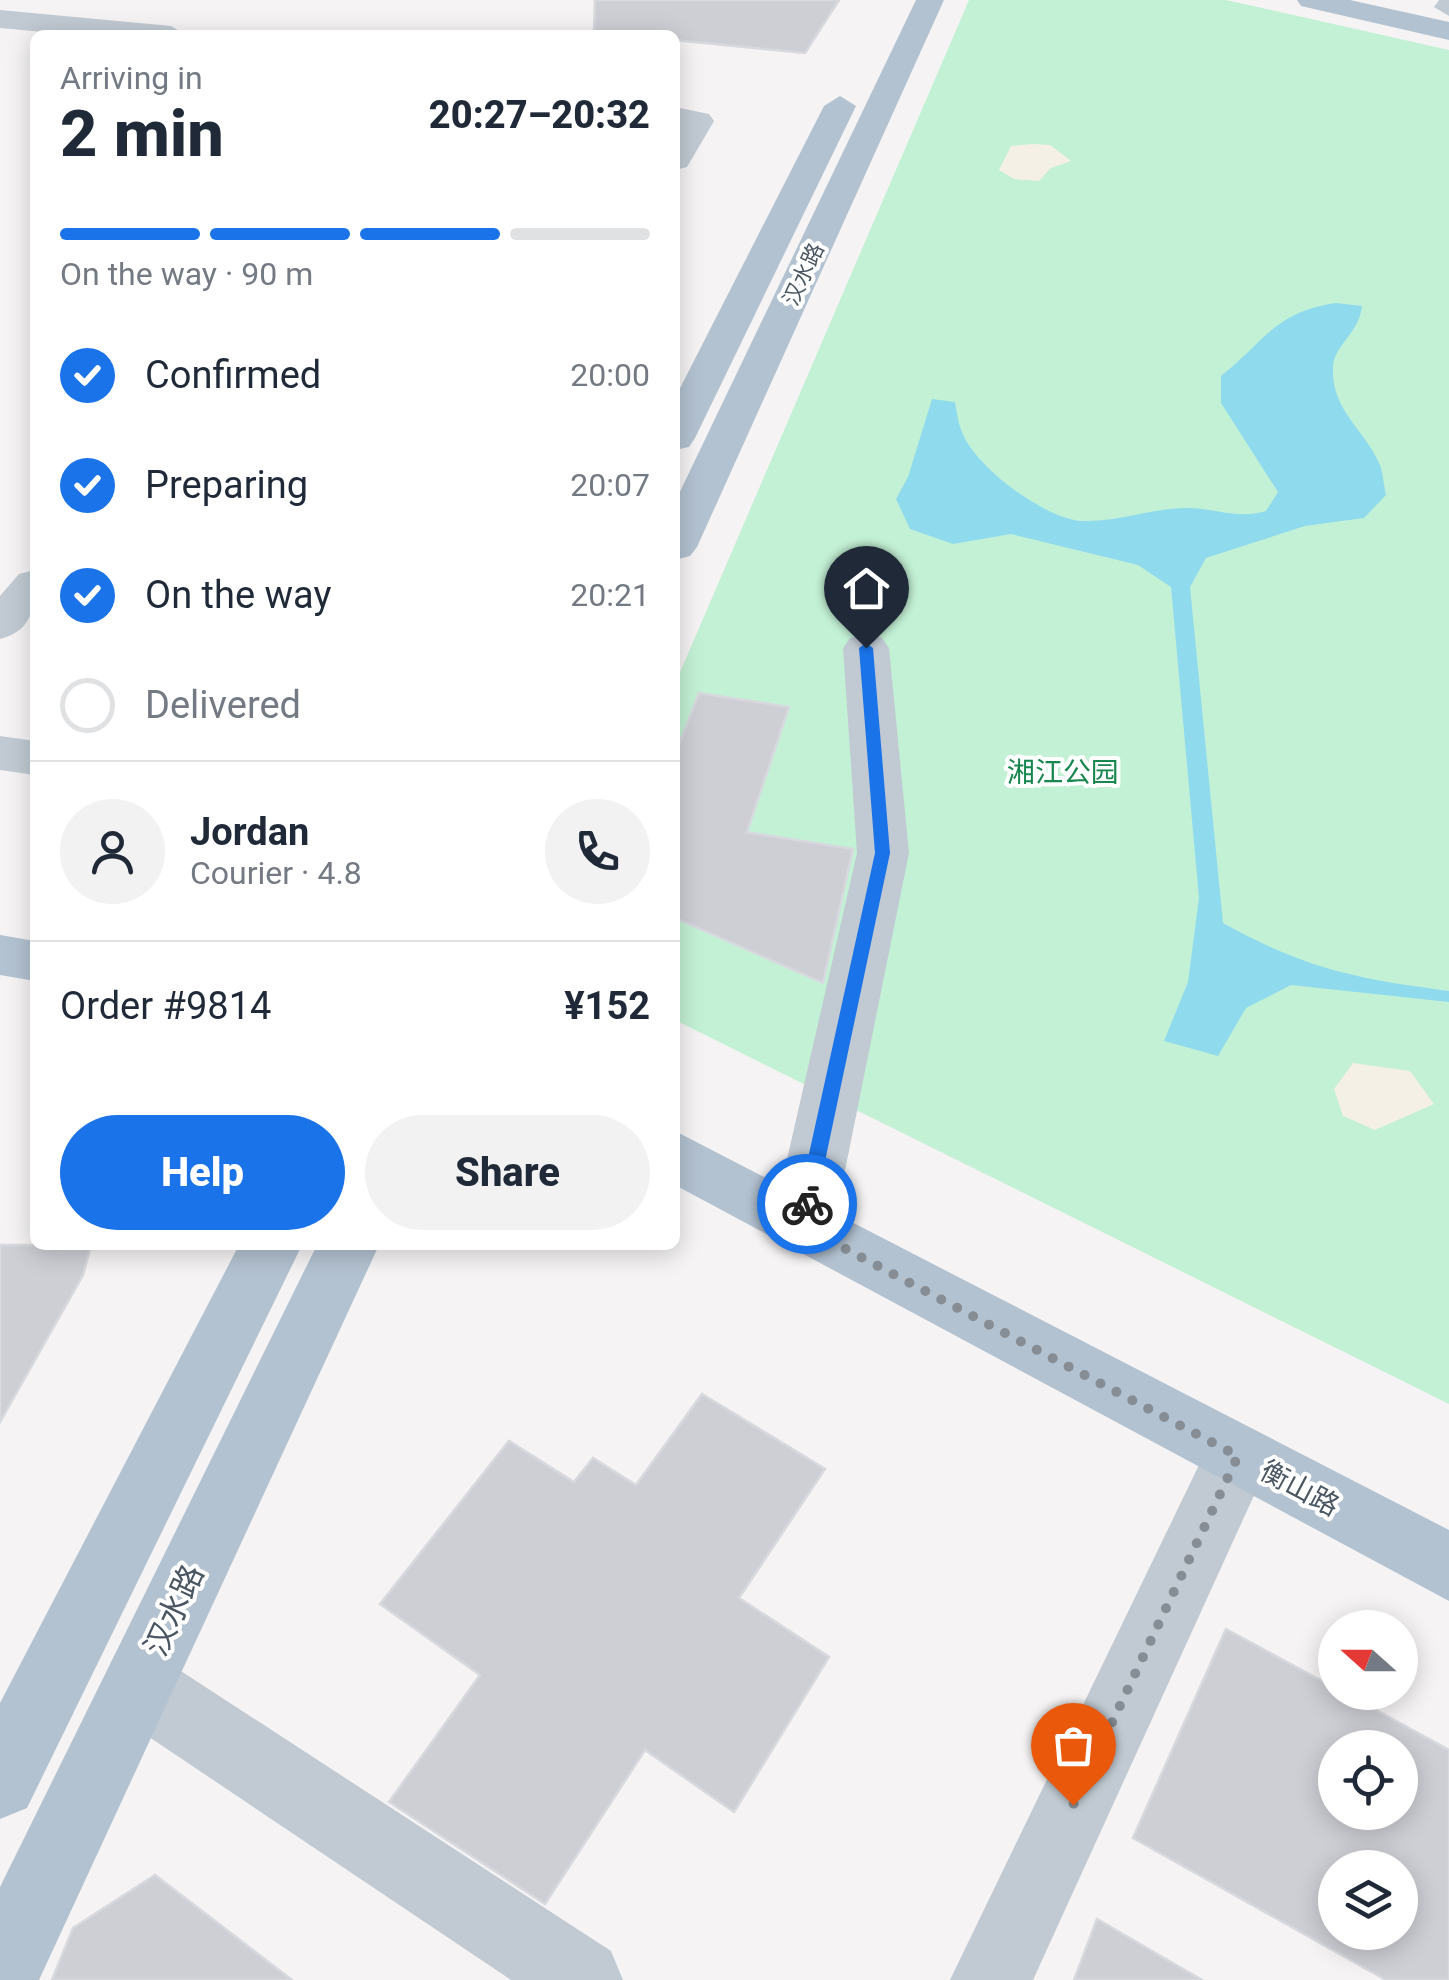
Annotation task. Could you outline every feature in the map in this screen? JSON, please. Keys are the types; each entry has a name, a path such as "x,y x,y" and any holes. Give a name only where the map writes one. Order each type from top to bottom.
{"main road":[{"name":"汉水路","path":"680,536 930,0"},
{"path":"1310,0 1449,31"},
{"path":"1417,0 1449,7"},
{"name":"汉水路","path":"680,428 858,70"},
{"path":"0,955 30,960"},
{"name":"衡山路","path":"680,1159 1449,1567"},
{"path":"0,1782 268,1250"},
{"name":"汉水路","path":"0,1974 346,1250"}],"street":[{"path":"0,19 118,30"},
{"path":"680,118 698,121 680,152"},
{"path":"0,625 30,590"},
{"path":"802,1226 883,853 866,648"},
{"path":"0,753 30,757"},
{"path":"991,1980 1238,1456"},
{"path":"138,1686 582,1980"}],"green space":[{"name":"湘江公园","path":"969,0 1226,0 1449,50 1449,1404 680,1022 680,672"}],"sand":[{"path":"1050,145 1071,161 1051,168 1039,181 1014,179 999,170 1011,146"},
{"path":"1353,1063 1410,1071 1434,1104 1375,1130 1343,1116 1334,1089"}],"water":[{"path":"1336,303 1362,306 1356,324 1334,359 1334,382 1343,408 1380,465 1386,495 1364,518 1305,526 1206,558 1190,587 1223,923 1280,951 1332,970 1449,991 1449,1002 1291,985 1246,1008 1218,1056 1164,1041 1188,982 1199,898 1171,587 1138,565 1011,534 953,544 910,529 896,499 908,477 932,399 955,402 961,429 981,461 1050,512 1095,521 1183,508 1245,514 1266,511 1278,492 1221,403 1221,376 1272,329 1299,313"}],"building":[{"path":"595,0 839,0 805,53 680,40 680,30 594,30"},
{"path":"699,693 789,707 747,832 853,849 823,983 680,920 680,742"},
{"path":"0,1245 30,1245 30,1250 90,1250 83,1275 0,1422"},
{"path":"702,1394 825,1469 739,1598 829,1657 734,1812 645,1750 545,1904 389,1802 480,1675 380,1604 509,1441 574,1482 593,1458 636,1485"},
{"path":"1226,1629 1318,1679 1318,1710 1376,1710 1412,1730 1318,1730 1318,1830 1418,1830 1418,1733 1449,1750 1449,1980 1386,1980 1333,1950 1418,1950 1418,1850 1318,1850 1318,1942 1133,1838"},
{"path":"155,1875 292,1980 52,1980 73,1928"},
{"path":"1097,1919 1202,1980 1074,1980"}],"way so far":[{"path":"807,1204 802,1226 1238,1456 1073,1805"}],"route":[{"path":"807,1204 883,853 866,648"}]}
